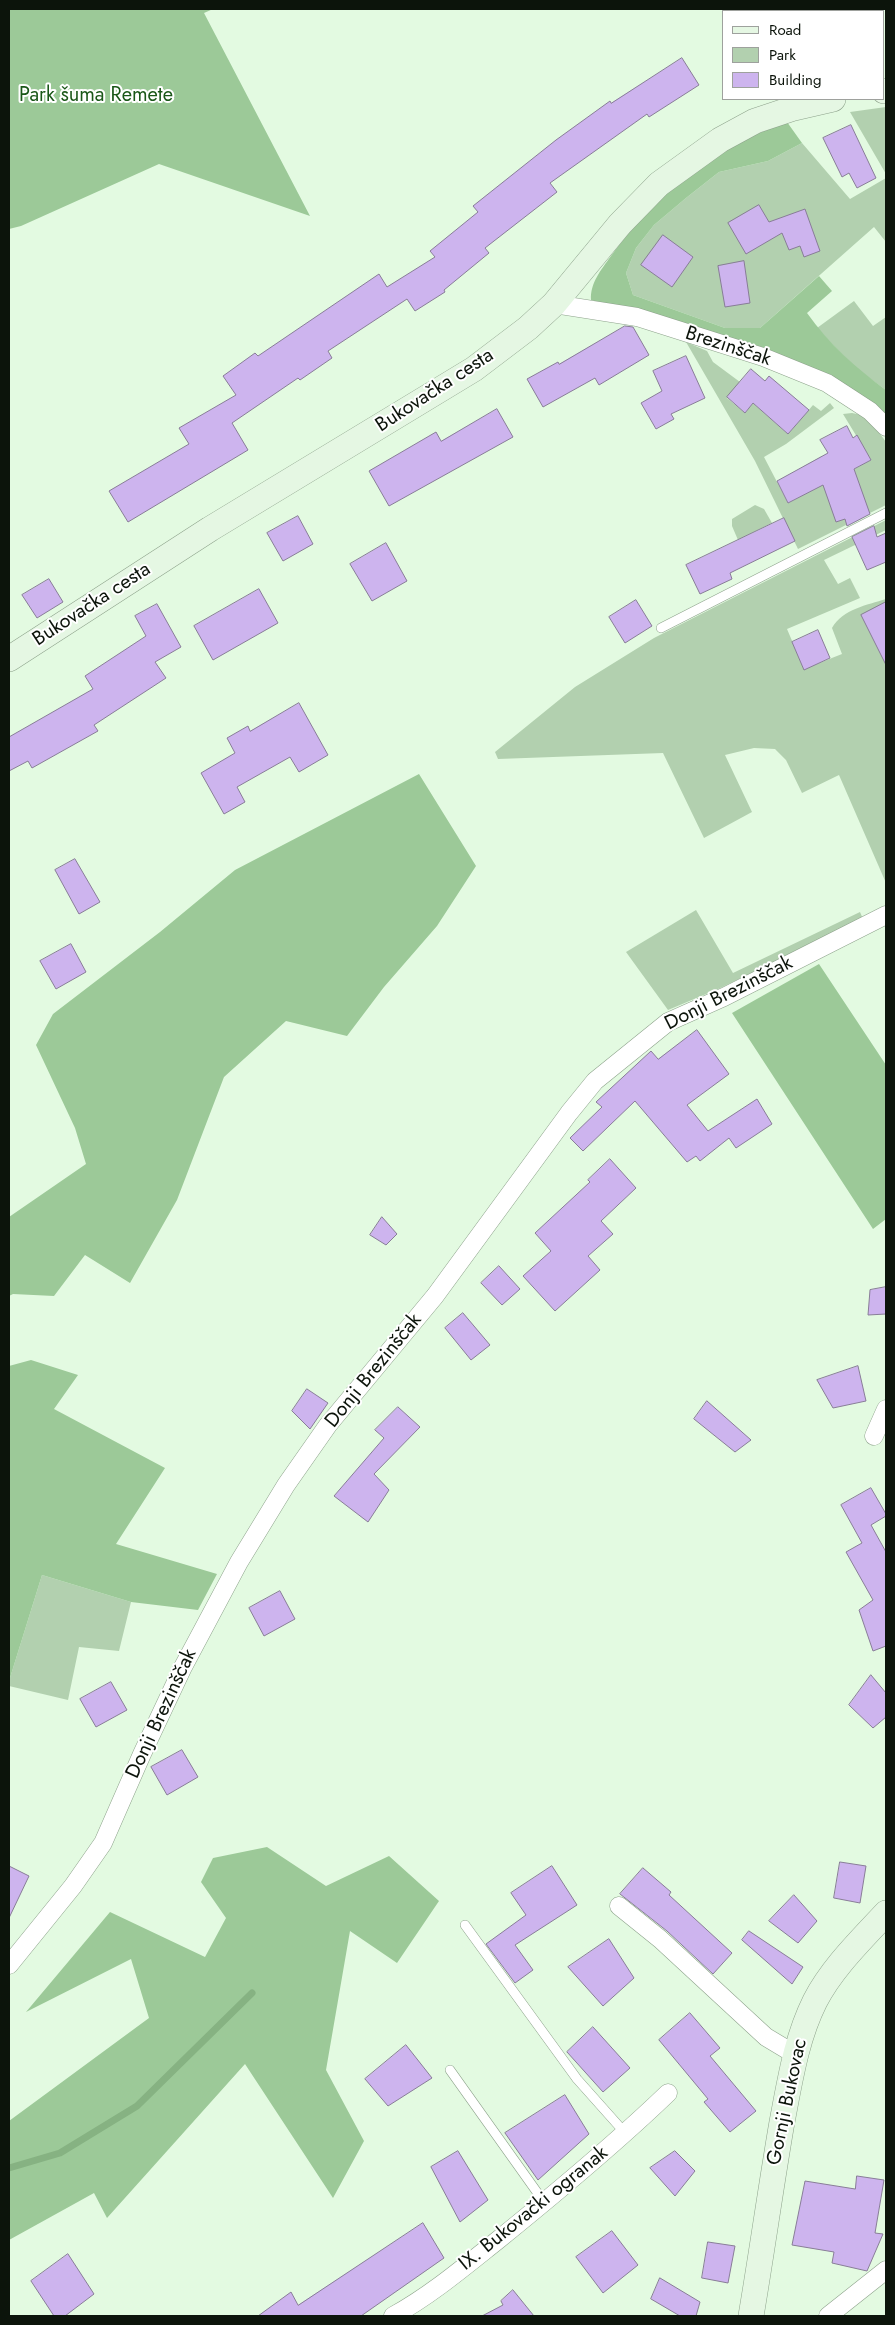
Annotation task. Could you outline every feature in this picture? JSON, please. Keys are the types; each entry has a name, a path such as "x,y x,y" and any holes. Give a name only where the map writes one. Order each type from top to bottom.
{"main road":[{"name":"Bukovačka cesta","path":"9,659 210,529 474,369 528,328 554,304 620,224 659,184 720,140 755,121 794,108 829,100"},
{"name":"Gornji Bukovac","path":"751,2316 767,2209 796,2055 804,2028 824,1988 844,1960 886,1913"}],"street":[{"name":"Brezinščak","path":"554,304 637,317 763,358 827,383 870,410 886,427"},
{"name":"Donji Brezinščak","path":"9,1965 83,1873 103,1843 183,1667 240,1562 286,1485 328,1425 435,1296 569,1113 595,1081 668,1022 724,997 886,915"},
{"path":"874,1436 886,1408"},
{"path":"619,1906 660,1939 766,2037 796,2055"},
{"name":"IX. Bukovački ogranak","path":"393,2316 420,2302 544,2202 626,2134 668,2093"},
{"path":"828,2316 886,2270"}],"lane":[{"path":"661,628 886,513"},
{"path":"464,1925 577,2079 626,2134"},
{"path":"450,2070 544,2202"}],"green space":[{"name":"Park šuma Remete","path":"9,9 213,9 204,13 310,216 159,164 21,226 9,229"},
{"path":"886,107 886,174 850,112"},
{"path":"787,122 802,143 768,161 719,172 654,225 636,248 626,273 633,295 725,328 760,328 819,276 832,291 807,313 824,335 844,355 886,390 886,416 836,379 743,343 591,300 594,282 604,266 628,234 667,193 711,159 761,132"},
{"path":"802,143 850,199 886,178 886,242 874,227 760,328 725,328 633,295 626,273 636,248 654,225 719,172 768,161"},
{"path":"854,301 873,326 886,317 886,390 855,368 817,328"},
{"path":"686,342 707,351 713,362 740,382 727,398 745,413 753,403 788,434 813,405 821,411 830,403 834,408 786,444 764,457 788,503 816,488 804,466 822,456 835,479 871,460 843,414 852,413 862,415 875,427 886,442 886,505 798,549 755,461"},
{"path":"755,505 764,509 772,523 738,540 732,526 732,519"},
{"path":"886,520 886,530 824,560 838,584 850,578 860,598 787,629 804,669 842,654 832,628 842,616 863,606 886,599 886,883 839,775 802,793 786,760 775,749 754,748 725,755 752,812 704,838 663,753 498,759 495,752 575,687 654,638"},
{"path":"419,774 476,866 437,926 384,987 347,1036 286,1021 224,1077 177,1200 130,1283 85,1255 54,1296 13,1294 9,1296 9,1217 86,1164 75,1128 36,1045 53,1014 160,932 235,870"},
{"path":"696,910 733,973 860,912 863,919 718,989 668,1010 626,952"},
{"path":"819,964 886,1065 886,1219 873,1229 732,1013"},
{"path":"31,1360 78,1375 54,1409 165,1468 116,1544 217,1574 198,1610 131,1602 42,1575 9,1681 9,1366"},
{"path":"42,1575 131,1602 119,1651 79,1647 68,1700 9,1686"},
{"path":"267,1847 326,1886 389,1856 439,1901 397,1963 350,1931 326,2070 364,2141 333,2198 245,2064 107,2218 94,2193 9,2240 9,2121 149,2018 131,1959 26,2012 110,1912 205,1957 226,1918 201,1882 213,1858"}],"building":[{"path":"682,58 699,85 649,117 647,114 550,183 557,192 485,248 489,253 444,290 445,292 415,311 407,299 328,351 332,358 300,380 298,378 232,423 248,450 128,522 109,491 189,444 179,428 236,395 223,376 255,353 258,356 379,274 387,287 435,257 430,251 478,212 473,206 556,140 610,101 611,103"},
{"path":"851,125 876,178 857,188 849,173 842,177 823,138"},
{"path":"759,205 769,222 805,209 820,251 804,257 800,246 789,250 782,233 746,254 728,223"},
{"path":"663,235 693,257 672,287 641,265"},
{"path":"744,261 750,303 725,307 718,266"},
{"path":"625,326 633,327 649,355 599,385 595,378 543,407 527,379 558,362 559,364"},
{"path":"686,356 705,398 671,414 674,419 656,429 641,403 662,391 653,371"},
{"path":"751,369 765,381 769,376 809,410 788,434 753,403 745,413 727,397"},
{"path":"497,409 513,437 389,506 369,471 436,432 441,441"},
{"path":"847,426 853,438 857,435 871,460 854,469 870,514 847,526 845,519 836,522 823,485 788,503 777,481 828,453 820,440"},
{"path":"298,516 313,544 283,561 267,533"},
{"path":"784,518 795,541 730,573 732,579 700,594 686,565"},
{"path":"874,526 877,537 886,533 886,562 867,570 852,537"},
{"path":"386,543 407,581 372,601 350,564"},
{"path":"49,579 63,602 37,618 22,595"},
{"path":"259,589 278,623 213,660 194,626"},
{"path":"636,600 652,626 625,643 609,617"},
{"path":"886,602 886,665 861,615"},
{"path":"157,604 181,647 155,662 166,678 94,725 98,731 32,768 28,761 9,771 9,737 93,689 85,676 146,636 135,616"},
{"path":"818,630 830,658 804,670 792,642"},
{"path":"299,703 328,755 299,772 290,757 237,787 245,802 224,814 201,773 235,753 227,738 248,726 250,731"},
{"path":"75,859 100,902 79,914 55,870"},
{"path":"71,944 86,972 56,989 40,961"},
{"path":"697,1030 729,1074 687,1105 708,1131 757,1099 772,1124 736,1148 729,1138 700,1161 696,1156 687,1162 635,1101 583,1151 570,1138 602,1107 596,1102 651,1051 658,1059"},
{"path":"610,1159 636,1188 601,1221 613,1234 588,1256 600,1270 555,1311 523,1276 551,1251 535,1233 590,1182 588,1180"},
{"path":"382,1217 397,1234 386,1245 370,1235"},
{"path":"499,1266 520,1289 502,1305 481,1283"},
{"path":"886,1287 886,1314 868,1315 870,1290"},
{"path":"463,1313 490,1345 471,1360 445,1328"},
{"path":"858,1366 866,1401 833,1408 817,1380"},
{"path":"307,1389 328,1403 310,1429 292,1411"},
{"path":"707,1401 751,1440 735,1452 694,1419"},
{"path":"398,1407 420,1427 374,1474 389,1490 368,1522 334,1496 384,1438 375,1430"},
{"path":"871,1488 886,1514 886,1516 871,1525 886,1552 886,1646 873,1651 859,1610 873,1600 846,1552 862,1543 841,1505"},
{"path":"280,1591 295,1619 264,1636 249,1608"},
{"path":"871,1675 886,1693 886,1717 873,1728 849,1705"},
{"path":"111,1682 127,1710 96,1727 80,1699"},
{"path":"182,1750 198,1777 167,1795 151,1767"},
{"path":"840,1862 866,1866 860,1903 834,1898"},
{"path":"9,1866 29,1876 9,1918"},
{"path":"552,1866 577,1905 515,1945 533,1970 515,1983 486,1944 526,1915 511,1893"},
{"path":"643,1868 671,1892 669,1895 732,1953 713,1974 667,1931 620,1894"},
{"path":"794,1895 817,1921 798,1943 769,1921"},
{"path":"749,1931 803,1967 792,1984 742,1940"},
{"path":"609,1939 634,1978 603,2006 568,1967"},
{"path":"690,2013 720,2048 710,2056 756,2111 730,2132 704,2102 708,2099 659,2040"},
{"path":"593,2027 630,2068 603,2092 567,2052"},
{"path":"406,2045 432,2078 388,2106 365,2079"},
{"path":"565,2095 589,2134 538,2180 505,2133"},
{"path":"458,2151 488,2200 460,2222 431,2167"},
{"path":"675,2151 695,2171 675,2196 650,2168"},
{"path":"857,2176 884,2180 875,2233 883,2234 867,2271 832,2263 834,2252 792,2245 805,2181 855,2189"},
{"path":"423,2223 444,2258 361,2316 258,2316 291,2292 298,2305"},
{"path":"612,2231 638,2265 603,2293 576,2257"},
{"path":"708,2242 735,2246 728,2283 702,2278"},
{"path":"68,2254 94,2294 65,2316 54,2316 31,2281"},
{"path":"660,2278 700,2302 696,2316 680,2316 651,2299"},
{"path":"513,2290 534,2316 482,2316 503,2305 501,2301"}],"waterway":[{"path":"9,2168 60,2153 137,2106 252,1993"}]}
